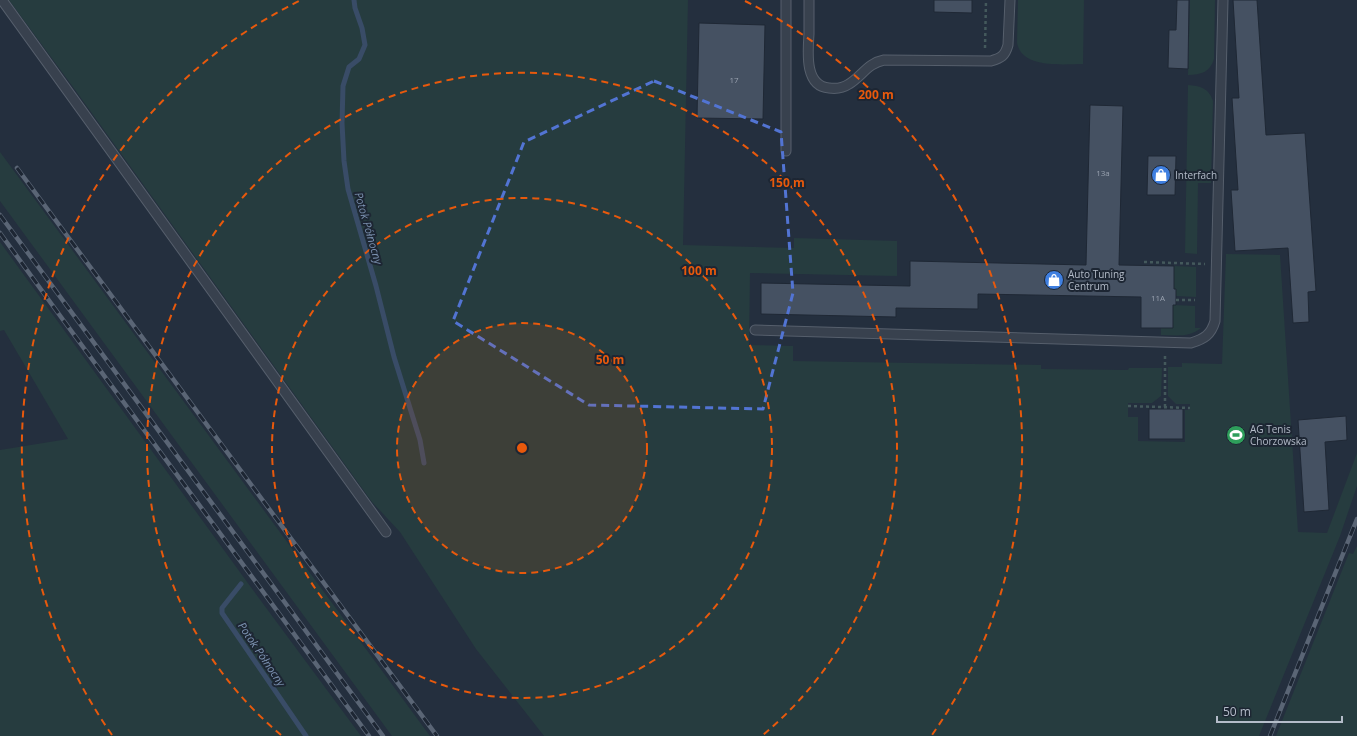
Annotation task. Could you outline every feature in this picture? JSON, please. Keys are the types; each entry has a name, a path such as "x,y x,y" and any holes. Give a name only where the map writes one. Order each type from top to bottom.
{"lane":[{"path":"2,0 386,532"},
{"path":"786,0 786,151"},
{"path":"809,0 809,64 811,73 816,82 824,88 840,88 849,84 870,65 877,61 984,61 999,59 1003,57 1008,45 1010,0"},
{"path":"755,330 1190,344 1208,335 1213,330 1215,321 1223,0"}],"path":[{"path":"984,61 986,0"},
{"path":"1144,262 1217,264"},
{"path":"1176,300 1196,300"},
{"path":"1165,343 1165,407"},
{"path":"1128,406 1190,408"}],"highlighted area":[{"path":"654,81 781,132 793,293 763,409 589,405 453,321 524,142"}],"green space":[{"path":"9,0 688,0 683,245 794,248 794,238 897,241 897,276 750,273 749,345 793,346 793,361 1041,365 1041,369 1128,370 1129,368 1162,368 1161,396 1152,403 1128,403 1128,417 1138,417 1138,441 1185,442 1185,410 1190,410 1190,404 1176,404 1168,396 1168,367 1182,367 1182,363 1222,364 1226,254 1280,255 1298,532 1327,533 1357,453 1357,486 1340,536 1259,736 544,736 476,649 400,532 372,502"},
{"path":"1018,0 1084,0 1083,64 1044,63 1027,57 1020,51 1017,43"},
{"path":"1190,0 1215,0 1214,59 1210,67 1204,72 1188,75"},
{"path":"1188,85 1204,88 1209,93 1213,101 1211,183 1198,183 1197,254 1185,253"},
{"path":"0,152 430,736 392,736 0,201"},
{"path":"0,242 361,736 0,736 0,450 68,439 4,330 0,331"},
{"path":"1174,266 1196,267 1196,297 1176,296 1174,289"},
{"path":"1173,305 1195,306 1195,328 1201,328 1187,335 1161,335 1161,328 1173,328"},
{"path":"1357,546 1357,736 1276,736 1349,553 1353,554"}],"building":[{"path":"934,0 972,0 972,13 934,12"},
{"path":"1177,0 1189,0 1188,69 1168,68 1169,30 1176,30"},
{"path":"1233,0 1257,0 1266,135 1305,133 1316,291 1308,292 1309,322 1293,323 1288,248 1235,251 1231,190 1238,190 1232,98 1239,98"},
{"path":"699,23 765,25 763,119 697,118"},
{"path":"1090,105 1123,106 1119,265 1174,266 1176,305 1173,305 1173,328 1141,328 1141,297 978,294 978,309 896,308 896,317 761,314 761,283 910,286 910,261 1086,265"},
{"path":"1148,156 1176,156 1175,195 1147,195"},
{"path":"1149,409 1183,409 1183,439 1149,439"},
{"path":"1346,416 1347,440 1325,442 1329,510 1304,512 1298,420"}],"waterway":[{"name":"Potok Północny","path":"354,0 365,45 359,59 349,67 343,86 342,123 344,161 348,189 376,286 394,357 420,440 424,463"},
{"name":"Potok Północny","path":"241,584 222,608 222,613 306,736"}],"railway":[{"path":"17,168 437,736"},
{"path":"0,215 383,736"},
{"path":"0,233 369,736"},
{"path":"1270,736 1357,519"}],"place":[{"name":"Interfach","path":"1161,175"},
{"name":"Auto Tuning Centrum","path":"1054,280"},
{"name":"AG Tenis Chorzowska","path":"1236,435"}]}
